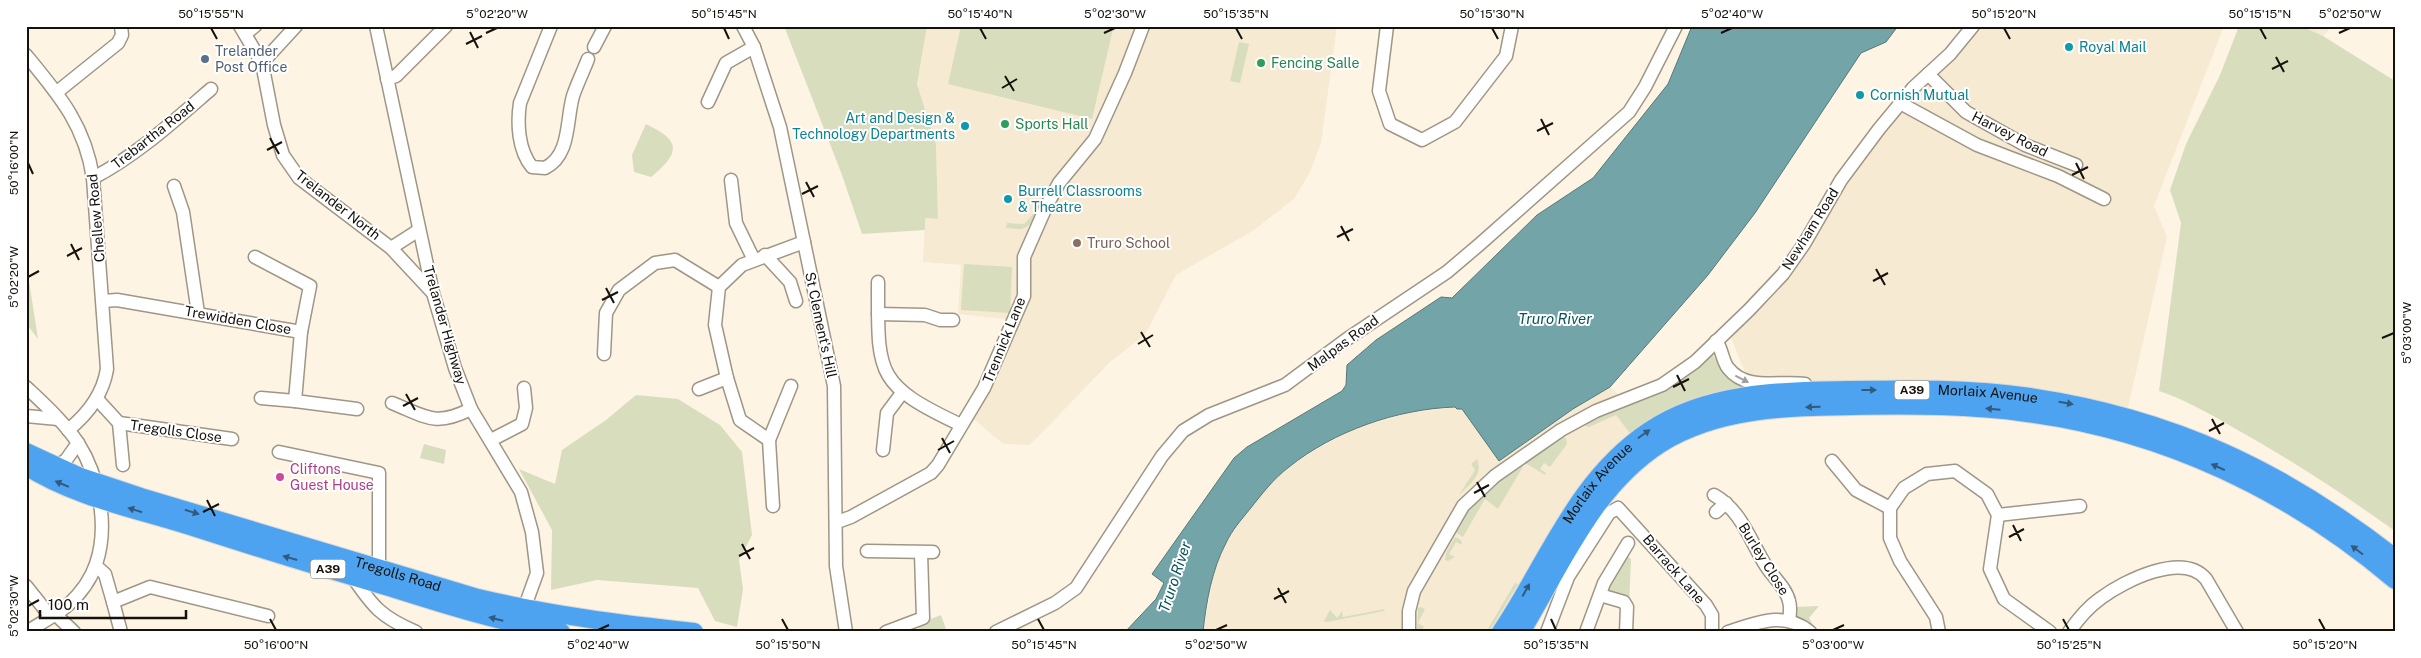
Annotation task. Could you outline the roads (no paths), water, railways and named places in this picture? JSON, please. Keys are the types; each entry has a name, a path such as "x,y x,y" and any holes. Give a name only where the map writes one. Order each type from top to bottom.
{"highway":[{"name":"Morlaix Avenue","path":"1501,632 1568,517 1611,464 1644,434 1683,413 1725,400 1788,391 1843,390 2001,393 2086,406 2126,416 2187,436 2245,461 2307,495 2395,558"},
{"name":"Morlaix Avenue","path":"1521,632 1583,525 1598,504 1632,466 1660,444 1702,424 1755,412 1787,408 1864,406 1983,408 2057,418 2117,431 2189,454 2272,494 2338,536 2395,580"},
{"name":"Tregolls Road","path":"26,452 97,490 352,576 479,615 521,626 561,632"},
{"name":"Tregolls Road","path":"26,466 37,473 379,568 478,598 524,609 599,621 694,632"},
{"name":"A39","path":"524,609 522,614 524,616 582,627 592,632"}],"street":[{"path":"57,92 118,43 122,35 121,26"},
{"path":"262,63 296,26"},
{"name":"Trelander Highway","path":"376,26 433,292 454,368 471,409 492,440 521,492 532,532 537,573 524,609"},
{"path":"387,79 396,76 446,26"},
{"path":"551,26 520,103 518,121 521,140 526,158 532,167 540,169 548,166 559,155 564,144 572,98 588,59"},
{"path":"594,47 605,26"},
{"name":"St Clement's Hill","path":"743,26 754,47 780,127 834,386 836,566 846,631"},
{"name":"Trennick Lane","path":"837,522 851,517 931,473 938,465 984,388 1024,296 1024,257 1046,207 1060,183 1095,139 1125,73 1142,26"},
{"path":"1386,26 1379,91 1390,124 1422,140 1455,122 1506,56 1512,26"},
{"name":"Malpas Road","path":"996,632 1055,603 1076,588 1162,456 1183,431 1209,415 1285,384 1347,339 1447,272 1491,236 1629,112 1645,87 1676,26"},
{"name":"Newham Road","path":"1409,632 1410,605 1417,583 1463,506 1495,476 1553,435 1588,414 1652,390 1673,379 1696,362 1716,340 1749,310 1782,274 1804,244 1842,180 1900,103 1950,54 1973,26"},
{"name":"Trelander North","path":"246,29 262,63 274,125 290,167 299,178 392,248 433,292"},
{"path":"708,102 726,63 754,47"},
{"name":"Chellew Road","path":"26,55 57,92 82,132 90,154 93,178 107,369 104,384 97,399 68,430"},
{"name":"Harvey Road","path":"1928,74 1966,112 2026,145 2076,165"},
{"name":"Trebartha Road","path":"93,178 114,167 140,148 211,89"},
{"path":"1900,103 1977,145 2058,176 2104,199"},
{"path":"731,180 736,223 760,257 790,282 796,301"},
{"path":"174,186 183,212 198,313"},
{"path":"392,248 419,230"},
{"path":"769,440 740,420 727,378 715,325 720,287 742,265 804,242"},
{"path":"255,257 310,286 301,332"},
{"path":"604,354 606,313 619,290 655,263 675,260 720,287"},
{"path":"878,282 878,345 882,364 890,380 902,394 961,425"},
{"name":"Trewidden Close","path":"103,301 117,300 301,332 295,401"},
{"path":"878,314 925,315 940,320 949,317"},
{"path":"1716,340 1728,368 1743,380 1754,383 1798,383 1843,390"},
{"path":"699,389 727,378"},
{"path":"773,506 769,440 791,386"},
{"path":"26,387 58,419 78,443 97,490 101,517 100,542 96,566 89,580 67,606 27,632"},
{"path":"492,440 522,424 526,408 524,388"},
{"path":"883,450 886,418 890,408 902,394"},
{"path":"261,398 357,409"},
{"path":"97,399 119,423 124,465"},
{"path":"392,403 438,419 453,418 471,409"},
{"path":"26,416 58,419"},
{"name":"Tregolls Close","path":"119,423 232,439"},
{"path":"56,468 66,460 78,443"},
{"path":"279,452 379,473 379,568"},
{"path":"1832,461 1856,490 1890,508"},
{"path":"1939,632 1936,618 1900,561 1890,538 1890,508 1904,488 1927,474 1955,471 1987,494 1998,515 1990,568 2004,599 2050,632"},
{"name":"Burley Close","path":"1714,495 1726,504 1748,531 1766,565 1787,595 1790,608 1789,620"},
{"path":"1716,512 1726,504"},
{"path":"1998,515 2080,506"},
{"name":"Barrack Lane","path":"1547,632 1568,576 1594,533 1611,511 1618,508 1623,511 1706,605 1712,615 1712,632"},
{"path":"1586,632 1607,577 1628,542"},
{"path":"867,552 927,553 923,618 886,632"},
{"path":"96,566 105,574 121,632"},
{"path":"2068,632 2090,607 2124,584 2158,570 2186,568 2200,572 2206,579 2238,632"},
{"path":"352,576 373,607 398,624 416,632"},
{"path":"26,586 52,615 74,632"},
{"path":"113,602 150,587 268,616"},
{"path":"1600,595 1624,602 1627,608 1626,632"},
{"path":"1728,632 1768,620 1789,620 1810,632"},
{"path":"846,631 855,632"}],"water":[{"name":"Truro River","path":"1692,26 1898,26 1886,42 1861,53 1755,213 1708,275 1610,387 1573,409 1499,461 1462,409 1455,407 1411,412 1389,417 1367,424 1326,443 1307,454 1278,477 1263,492 1231,534 1221,553 1213,575 1203,632 1125,632 1156,599 1164,583 1152,574 1234,458 1247,447 1342,391 1346,385 1347,365 1376,340 1441,297 1452,298 1537,215 1593,178 1668,84"}],"place":[{"name":"Royal Mail","path":"2069,47"},
{"name":"Trelander Post Office","path":"205,59"},
{"name":"Fencing Salle","path":"1261,63"},
{"name":"Cornish Mutual","path":"1860,95"},
{"name":"Sports Hall","path":"1005,124"},
{"name":"Art and Design & Technology Departments","path":"965,126"},
{"name":"Burrell Classrooms & Theatre","path":"1008,199"},
{"name":"Truro School","path":"1077,243"},
{"name":"Cliftons Guest House","path":"280,477"}]}
